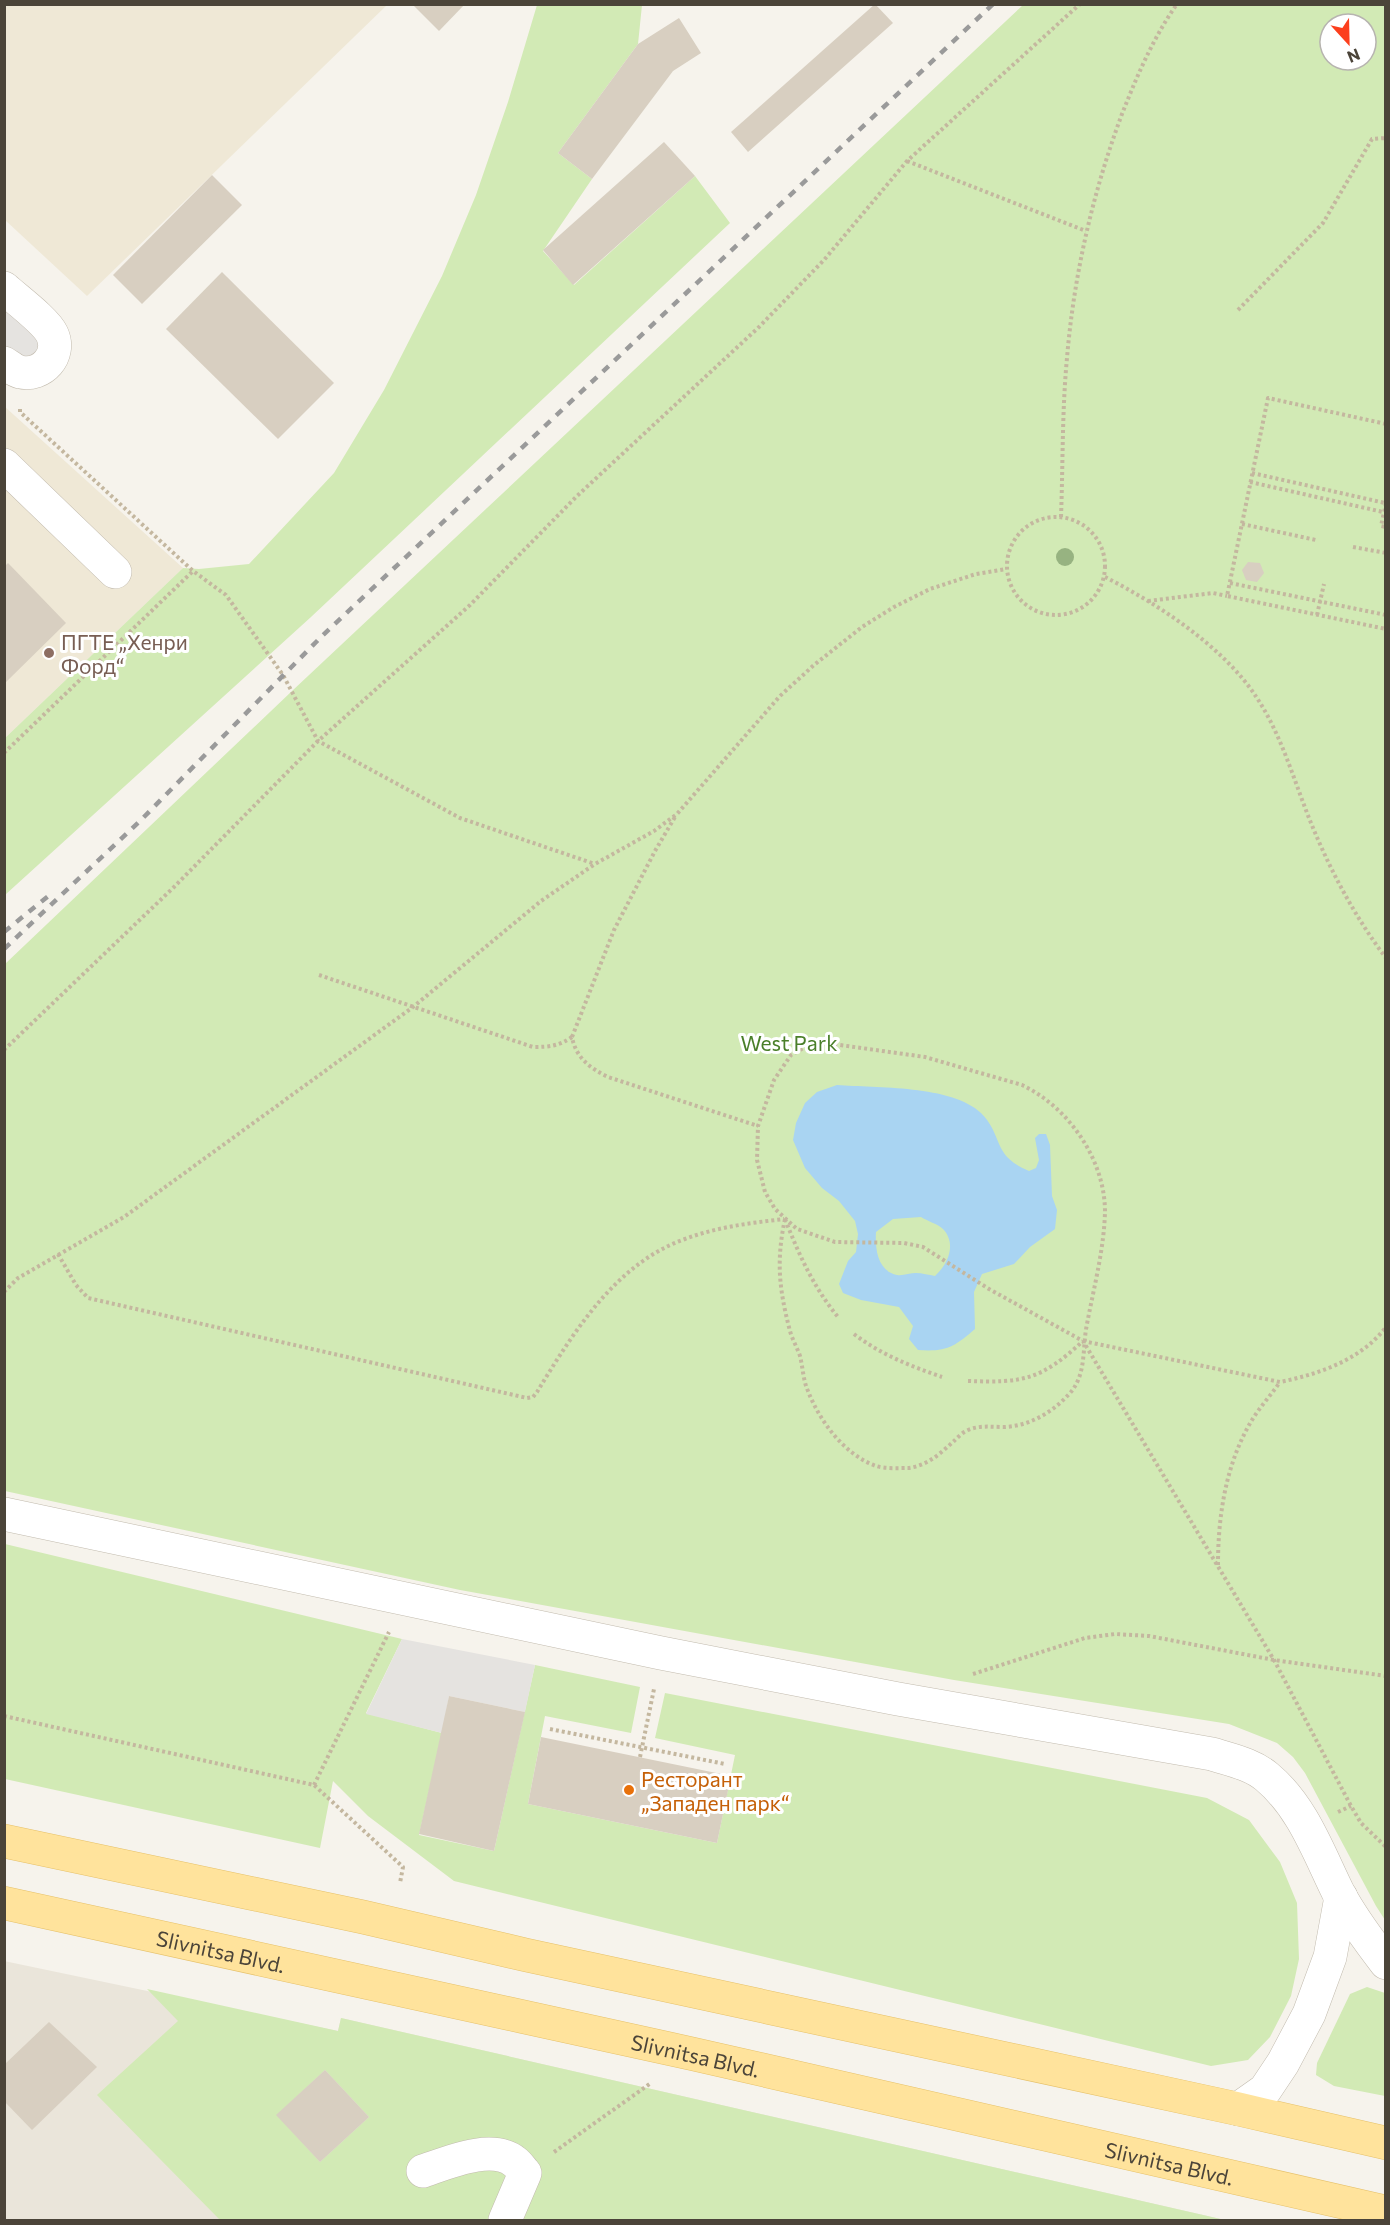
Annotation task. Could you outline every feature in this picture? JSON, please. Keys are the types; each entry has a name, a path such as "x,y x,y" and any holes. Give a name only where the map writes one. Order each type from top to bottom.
{"main road":[{"path":"4,1841 363,1917 526,1955 1386,2143"},
{"name":"Slivnitsa Blvd.","path":"4,1903 349,1978 1386,2212"}],"street":[{"path":"4,288 46,326 52,334 55,345 53,355 39,371 28,373 11,367"},
{"path":"4,465 115,572"},
{"path":"4,1514 661,1653 898,1699 1212,1755 1245,1764 1266,1776 1285,1794 1306,1828 1341,1897 1386,1963"},
{"path":"1238,2109 1265,2090 1310,2014 1330,1957 1341,1897"},
{"path":"423,2171 460,2158 495,2154 514,2161 525,2173 505,2220"}],"path":[{"path":"4,1050 174,887 318,741 470,605 577,496 759,327 824,260 907,161 1080,4"},
{"path":"1061,517 1066,358 1074,293 1086,231 1111,144 1128,99 1160,28 1176,4"},
{"path":"1238,310 1323,223 1372,139 1386,138"},
{"path":"907,161 1086,231"},
{"path":"11,367 20,412 194,571 226,595 283,675 318,741 460,818 595,864"},
{"path":"1227,596 1268,398 1386,424"},
{"path":"1251,473 1385,503 1381,526 1386,528"},
{"path":"1250,482 1383,512"},
{"path":"1061,517 1077,521 1092,531 1101,545 1105,561 1105,577 1098,592 1088,604 1075,612 1044,614 1029,609 1017,598 1009,584 1006,569 1008,552 1016,536 1028,525 1044,518 1061,517"},
{"path":"1242,524 1316,540"},
{"path":"1353,547 1386,553"},
{"path":"319,975 533,1047 562,1044 572,1037 614,930 677,814 780,696 814,665 862,627 894,607 930,590 976,574 1006,569"},
{"path":"4,753 194,571"},
{"path":"1105,577 1167,613 1222,656 1256,696 1289,762 1311,823 1343,892 1386,958"},
{"path":"1230,583 1386,615"},
{"path":"1317,615 1324,584"},
{"path":"1147,601 1213,593 1386,629"},
{"path":"4,1292 18,1278 124,1217 413,1007 541,902 595,864 646,836 677,814"},
{"path":"572,1037 577,1053 594,1070 608,1077 758,1126"},
{"path":"784,1219 779,1250 779,1280 790,1332 800,1357 807,1389 818,1414 842,1442 854,1455 878,1467 910,1468 930,1461 966,1430 985,1426 1021,1426 1047,1414 1072,1391 1083,1367 1083,1341 1098,1271 1105,1211 1102,1189 1096,1165 1065,1115 1036,1092 1022,1085 925,1057 826,1043 809,1045 791,1054 774,1080 758,1126 756,1142 759,1175 765,1192 775,1209 797,1229 835,1242 914,1244 923,1247 989,1289 1083,1341 1280,1382 1312,1376 1343,1362 1378,1336 1386,1326"},
{"path":"58,1254 76,1285 88,1298 527,1398 533,1397 575,1333 616,1283 645,1258 682,1239 722,1228 784,1219"},
{"path":"784,1219 812,1280 838,1317"},
{"path":"854,1334 882,1353 942,1377"},
{"path":"968,1381 1007,1382 1027,1378 1048,1370 1083,1341"},
{"path":"1083,1341 1274,1660 1361,1824 1386,1847"},
{"path":"1218,1566 1218,1534 1234,1459 1252,1420 1280,1382"},
{"path":"314,1785 405,1600"},
{"path":"965,1676 1085,1638 1115,1634 1149,1636 1274,1660 1386,1676"},
{"path":"640,1757 661,1653"},
{"path":"4,1716 314,1785 403,1867 400,1883"},
{"path":"550,1729 725,1764"},
{"path":"525,2173 660,2077"}],"shaded area":[{"path":"4,5 387,5 87,296 5,220"},
{"path":"4,288 53,355 5,363"},
{"name":"ПГТЕ „Хенри Форд“","path":"4,406 183,568 5,738 4,738"},
{"path":"402,1639 535,1665 525,1712 449,1696 442,1733 366,1714"},
{"path":"4,1961 338,2031 341,2018 1225,2220 5,2220"}],"green space":[{"path":"537,5 642,5 638,44 558,153 592,179 543,251 574,285 695,176 730,223 311,617 5,895 5,738 183,568 199,569 249,564 334,473 384,390 442,276 476,195 508,102"},
{"name":"West Park","path":"1023,5 1385,5 1385,1920 1305,1773 1293,1757 1277,1743 1229,1724 954,1680 460,1590 5,1491 5,964 292,691"},
{"path":"5,1544 402,1639 366,1713 442,1733 419,1835 494,1851 535,1665 640,1687 631,1733 545,1716 528,1804 717,1843 735,1755 655,1738 665,1693 1207,1798 1249,1820 1280,1862 1297,1903 1299,1959 1291,1996 1270,2037 1248,2060 1211,2066 454,1881 368,1816 333,1781 320,1848 5,1779"},
{"path":"1367,1987 1385,1993 1385,2096 1334,2086 1316,2075 1317,2063 1350,1994"},
{"path":"147,1989 338,2031 341,2018 1225,2220 220,2220 97,2095 178,2021","holes":["325,2070 369,2117 320,2162 277,2115"]}],"water":[{"path":"837,1085 913,1090 952,1097 981,1113 988,1121 1003,1152 1017,1165 1029,1171 1036,1168 1039,1160 1035,1138 1039,1134 1046,1134 1050,1145 1052,1196 1057,1210 1055,1229 1030,1247 1014,1264 982,1274 974,1292 975,1329 950,1347 918,1350 909,1339 913,1326 899,1307 861,1300 843,1293 839,1284 848,1261 856,1252 858,1234 855,1221 839,1201 822,1188 805,1168 793,1140 796,1123 805,1103 817,1092","holes":["921,1217 941,1227 947,1235 950,1247 944,1266 935,1276 890,1273 881,1264 876,1245 876,1232 893,1219"]}],"building":[{"path":"412,4 465,4 439,31"},
{"path":"875,4 893,23 748,152 731,132"},
{"path":"679,18 701,53 673,71 592,179 558,153 638,44"},
{"path":"664,142 695,176 573,285 543,250"},
{"path":"212,175 242,205 142,304 113,275"},
{"path":"222,272 334,383 278,439 166,329"},
{"path":"1248,562 1260,563 1264,573 1257,582 1246,580 1242,570"},
{"path":"8,563 66,623 4,684 4,567"},
{"path":"449,1696 525,1712 494,1851 419,1834"},
{"name":"Ресторант „Западен парк“","path":"541,1737 731,1776 717,1843 528,1804"},
{"path":"49,2022 97,2067 32,2130 4,2101 4,2065"},
{"path":"325,2070 369,2117 320,2162 276,2115"}],"railway":[{"path":"4,949 140,821 322,636 993,4"},
{"path":"4,932 52,893"}],"place":[{"name":"ПГТЕ „Хенри Форд“","path":"49,653"},
{"name":"Ресторант „Западен парк“","path":"629,1790"}]}
